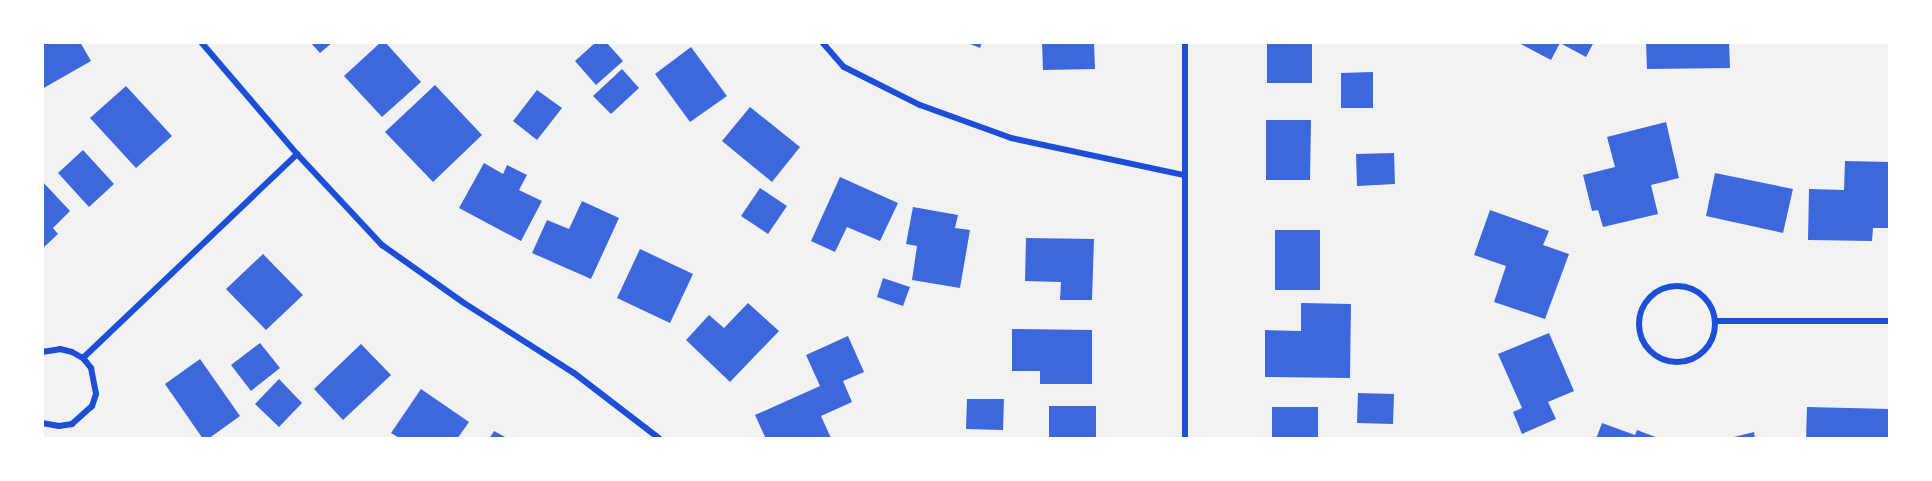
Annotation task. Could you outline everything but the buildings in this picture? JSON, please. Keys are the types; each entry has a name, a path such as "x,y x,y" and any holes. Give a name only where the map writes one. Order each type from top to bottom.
{"street":[{"path":"201,42 297,154 382,245 464,303 574,373 660,439"},
{"path":"822,42 844,67 930,108 1011,138 1183,175"},
{"path":"1185,42 1183,175 1185,439"},
{"path":"83,358 297,154"},
{"path":"1674,285 1698,291 1713,309 1716,321 1709,346 1700,355 1674,362 1662,359 1651,352 1643,341 1639,328 1640,315 1652,295 1674,285"},
{"path":"1716,321 1890,321"},
{"path":"42,352 60,349 72,352 83,358 91,368 96,381 96,394 92,406 72,424 59,426 42,423"}]}
